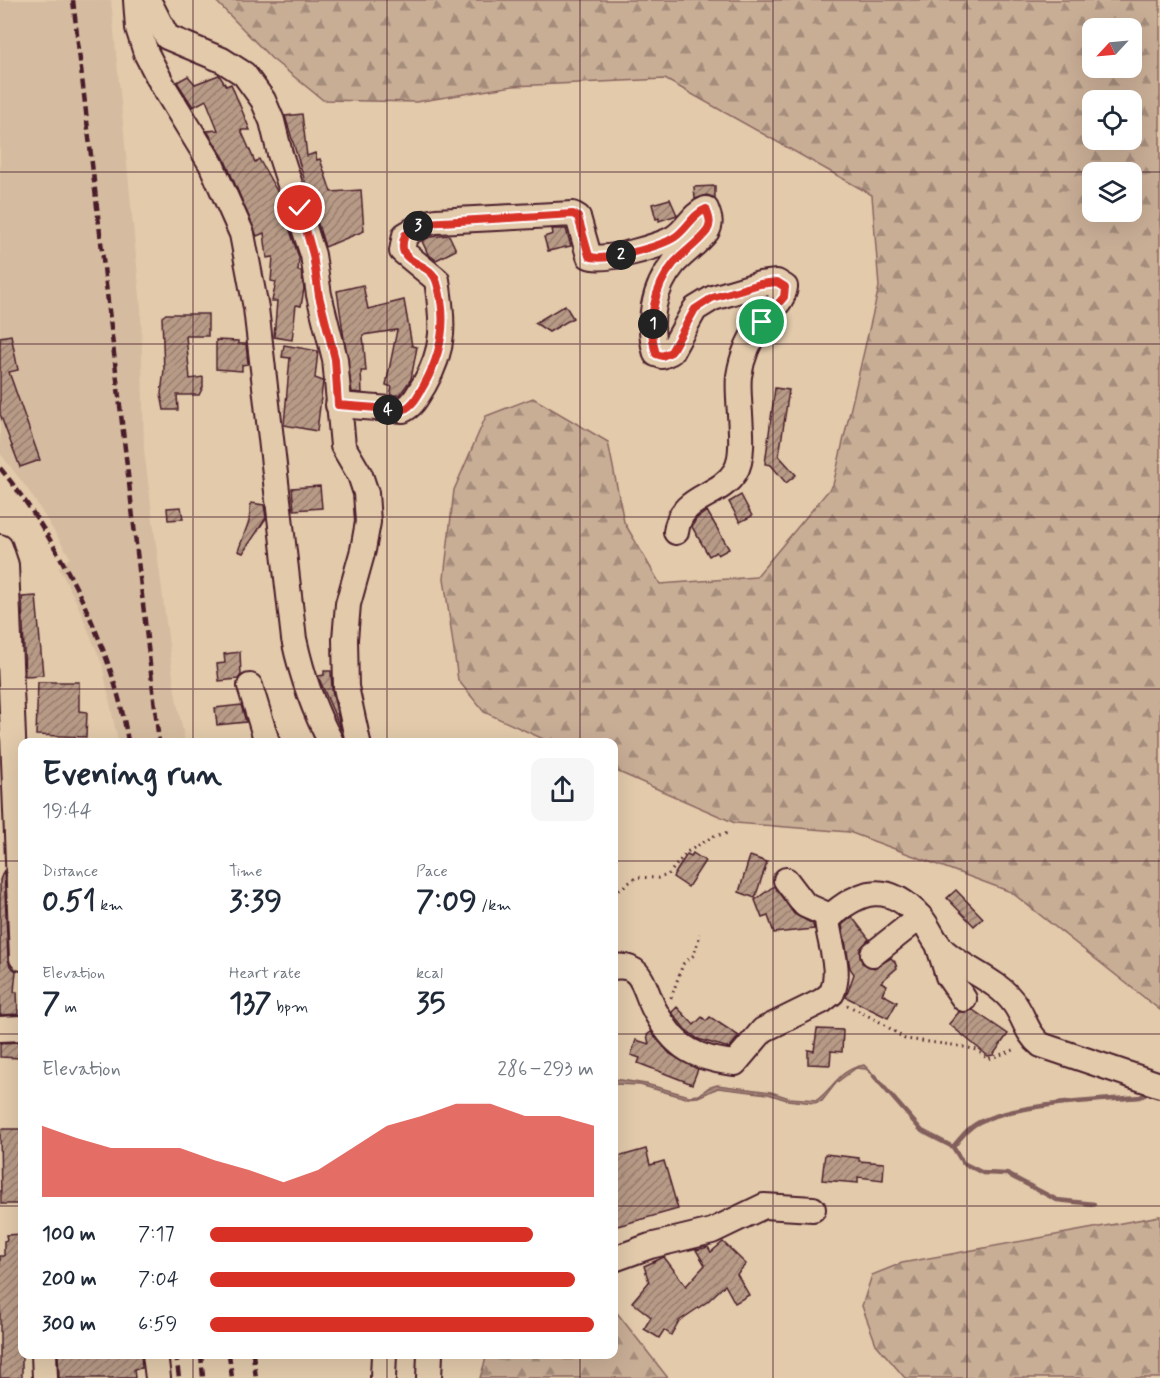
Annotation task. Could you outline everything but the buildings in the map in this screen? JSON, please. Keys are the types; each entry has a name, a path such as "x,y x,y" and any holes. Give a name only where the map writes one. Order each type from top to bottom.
{"street":[{"path":"136,0 138,28 146,53 162,84 212,164 242,234 256,308 294,639 302,677 329,738"},
{"path":"148,0 167,37 222,60 244,74 263,100 272,121 280,154 313,255 319,296 335,359 343,446 360,475 367,503 368,522 348,604 345,639 346,687 357,738"},
{"path":"338,405 403,410 415,400 436,364 443,330 437,280 402,251 405,235 416,227 436,221 573,214 578,217 589,256 601,258 640,250 674,238 699,212 706,209 711,221 708,230 673,264 655,294 652,340 656,354 662,356 671,352 695,309 712,298 760,284 777,282 785,287 784,297 762,322 746,349 739,377 740,439 735,472 728,480 686,507 675,532"},
{"path":"0,547 6,565 14,869 18,914"},
{"path":"250,686 266,738"},
{"path":"786,880 805,905 830,916"},
{"path":"618,967 629,968 644,980 656,1013 679,1044 701,1056 735,1063 764,1030 827,997 835,985 837,969 822,943 827,919 846,903 872,892 901,902 920,917 943,951 1002,990 1016,1005 1032,1038 1051,1049 1160,1085"},
{"path":"873,954 920,917"},
{"path":"938,944 941,960 948,976 964,999"},
{"path":"0,1029 18,1029"},
{"path":"618,1257 650,1246 712,1231 764,1206 813,1209"},
{"path":"44,1359 45,1378"},
{"path":"156,1359 158,1378"},
{"path":"383,1378 384,1359"},
{"path":"429,1378 430,1359"}],"path":[{"path":"618,890 637,877 658,878 668,874 687,852 714,836 729,833"},
{"path":"656,1013 670,1001 683,964 694,956 700,934"},
{"path":"827,997 882,1023 905,1039 977,1050 988,1059 1016,1049 1051,1049"}],"shaded area":[{"path":"0,0 111,0 141,307 144,450 175,692 184,738 117,738 102,664 77,603 59,568 70,557 29,491 0,453"},
{"path":"864,1065 878,1079 866,1069 856,1068 836,1083 822,1101 814,1103 718,1088 698,1097 686,1098 640,1085 618,1084 618,1080 646,1084 689,1096 699,1095 717,1085 771,1092 789,1098 817,1100 843,1074 856,1067"}],"green space":[{"path":"215,0 1160,0 1160,1010 1011,892 849,832 735,823 618,772 618,738 541,738 484,712 458,680 444,578 454,490 486,416 533,398 608,442 624,522 660,584 756,577 833,485 879,287 872,195 665,79 513,86 416,102 323,100 271,58"},
{"path":"1160,1216 1160,1378 905,1378 876,1344 862,1306 872,1275 902,1263"},
{"path":"618,1314 668,1378 480,1378 486,1359 618,1359"}],"waterway":[{"path":"874,1076 922,1131 953,1147 963,1163 983,1173 1007,1174 1057,1200 1094,1204"},
{"path":"953,1147 975,1125 1001,1114 1040,1106 1140,1097 1151,1092"}],"railway":[{"path":"73,0 159,738"},
{"path":"0,468 43,528 81,598 111,671 127,738"},
{"path":"177,1359 179,1378"},
{"path":"201,1359 203,1378"},
{"path":"230,1359 232,1378"},
{"path":"254,1359 256,1378"}],"route":[{"path":"300,208 313,255 319,296 335,359 338,405 403,410 415,400 436,364 443,330 437,280 432,273 409,259 402,251 401,244 405,235 425,223 573,214 578,217 589,256 601,258 640,250 674,238 699,212 706,209 711,221 708,230 673,264 655,294 652,340 656,354 662,356 671,352 695,309 712,298 760,284 777,282 785,287 784,297 762,322"}]}
